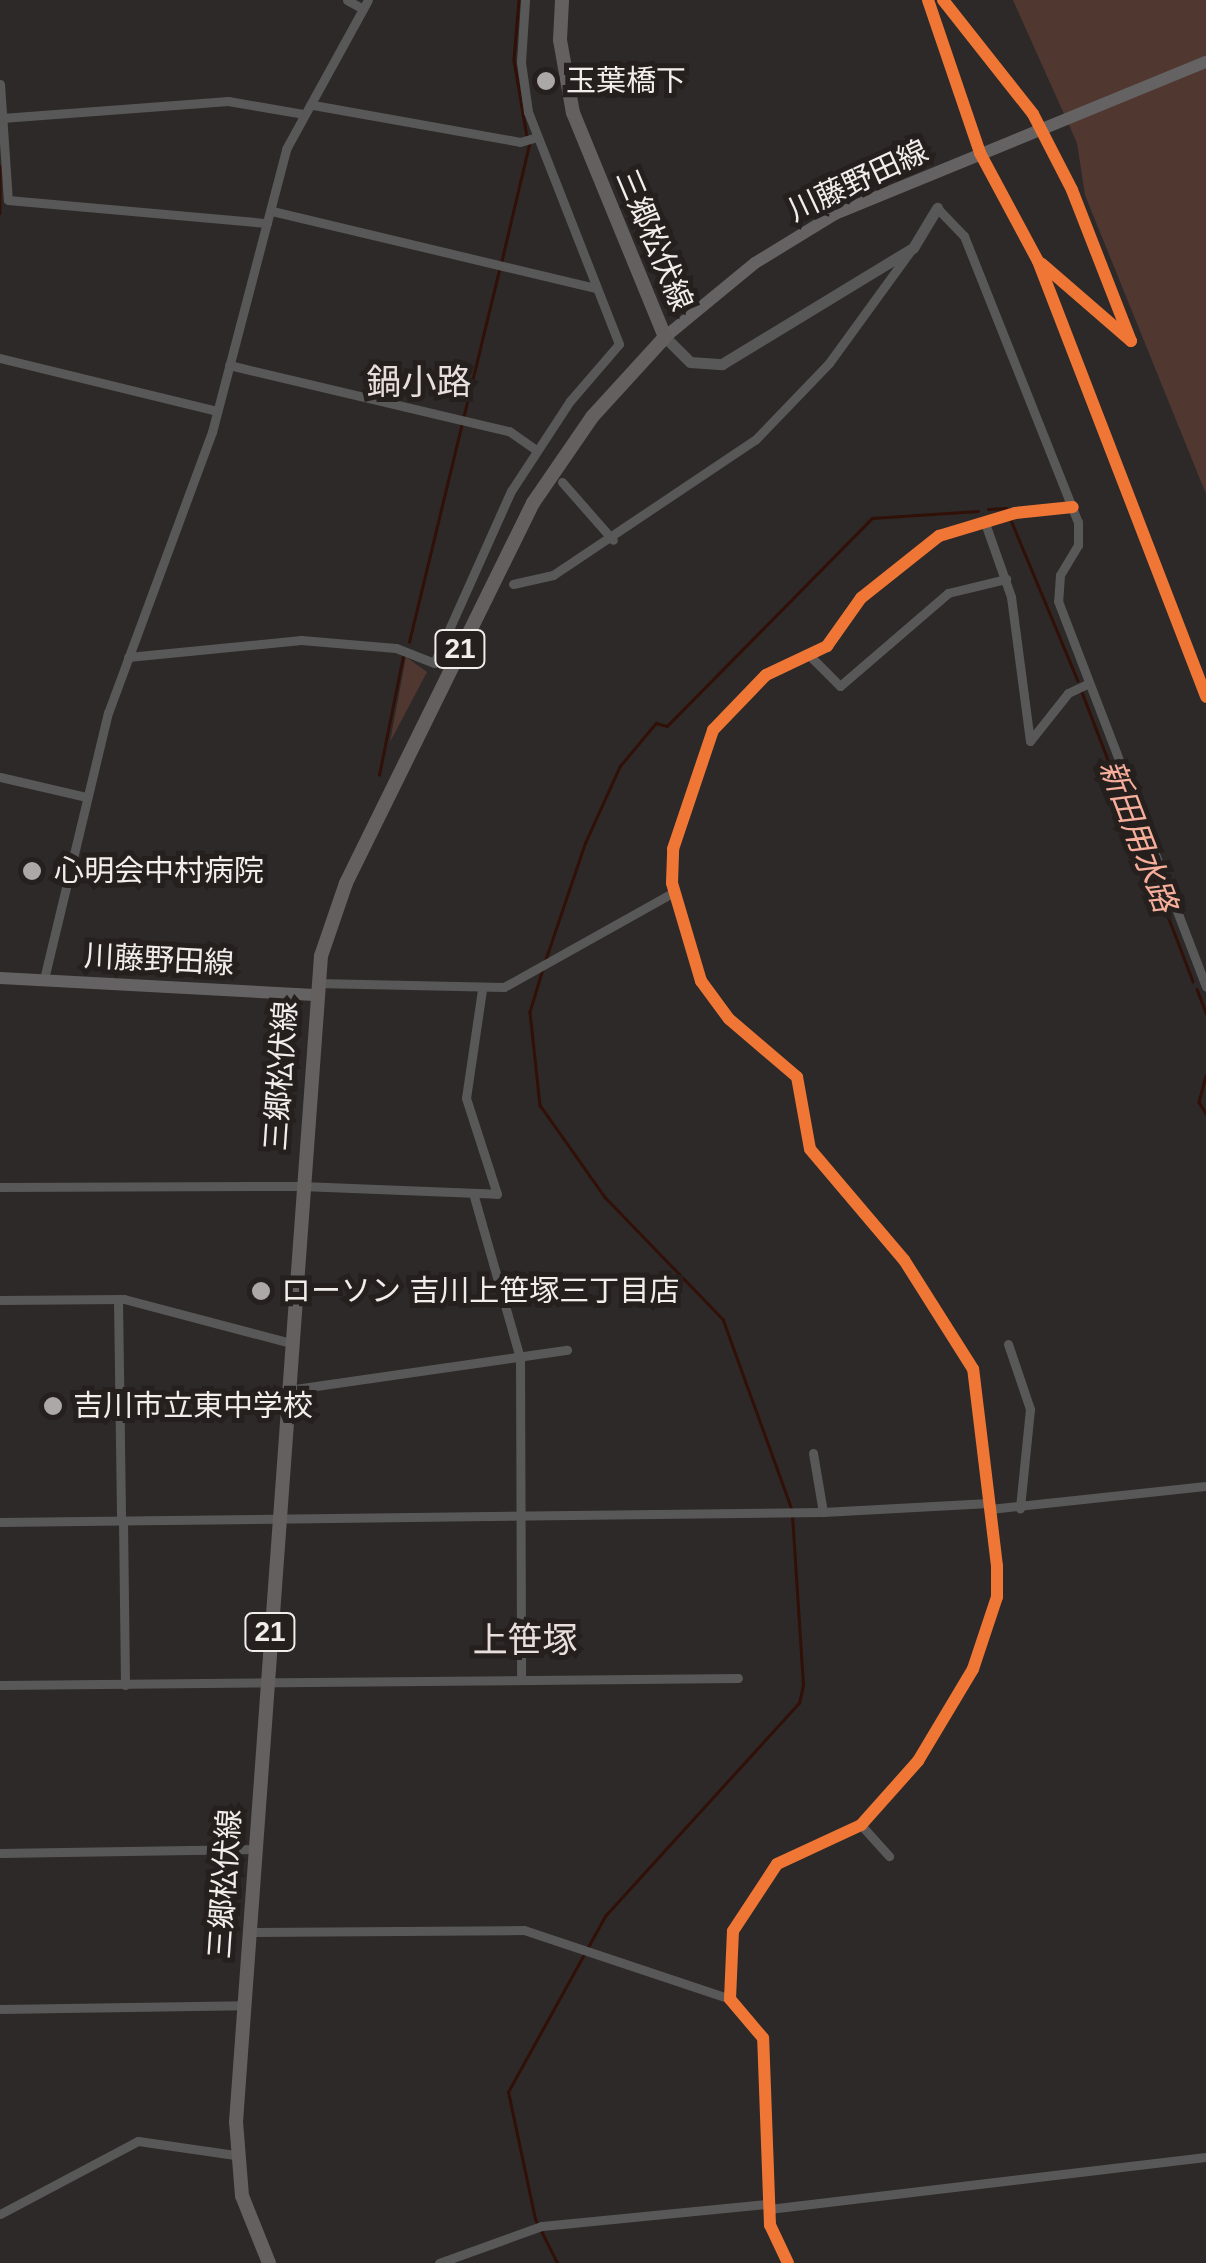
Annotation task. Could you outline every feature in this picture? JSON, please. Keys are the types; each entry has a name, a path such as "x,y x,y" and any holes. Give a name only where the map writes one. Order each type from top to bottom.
{"main road":[{"name":"三郷松伏線","path":"269,2263 248,2219 235,2156 315,989 346,884 533,503 592,417 665,336 572,113 560,40 562,0"},
{"name":"川藤野田線","path":"665,336 700,305 796,236 892,188 1206,62"},
{"name":"川藤野田線","path":"0,978 315,989"}],"street":[{"path":"44,978 86,797 128,657 217,411 286,149 366,5 347,0"},
{"path":"128,657 300,640 396,648 434,663 534,452 619,344 537,137 521,62 525,0"},
{"path":"0,84 8,200 267,223"},
{"path":"2,118 228,101 303,114"},
{"path":"313,105 520,142 537,137"},
{"path":"512,584 537,583 613,540 767,428 828,363 913,248 937,208 964,236 1072,507 1080,535 1057,592 1206,986"},
{"path":"272,211 596,288"},
{"path":"665,336 690,362 722,364 913,248"},
{"path":"0,358 217,411"},
{"path":"230,365 508,431 534,452 542,464"},
{"path":"562,482 613,540"},
{"path":"730,1999 734,1931 772,1870 791,1853 833,1842 861,1825 918,1761 973,1669 997,1597 982,1408 965,1354 904,1260 810,1149 797,1077 729,1018 701,982 674,892 673,849 714,730 766,675 840,635 861,598 934,540 985,524 1072,507"},
{"path":"985,524 1006,579 1030,740 1068,692 1089,683"},
{"path":"809,655 840,686 948,593 1006,579"},
{"path":"0,777 86,797"},
{"path":"315,989 482,989 526,979 632,911 674,892"},
{"path":"0,1187 301,1186 497,1194 466,1098 482,989"},
{"path":"473,1193 520,1358 521,1679"},
{"path":"118,1299 125,1685"},
{"path":"0,1300 118,1299 291,1343"},
{"path":"1008,1344 1030,1409 1020,1508"},
{"path":"288,1390 566,1350"},
{"path":"813,1453 822,1512"},
{"path":"0,1522 1020,1508 1206,1486"},
{"path":"0,1685 738,1678"},
{"path":"861,1825 886,1852"},
{"path":"0,1853 255,1850"},
{"path":"249,1932 524,1930 730,1999 763,2038 768,2206 774,2242 788,2263"},
{"path":"0,2010 244,2005"},
{"path":"0,2214 145,2139 235,2156"},
{"path":"439,2263 542,2226 768,2206 801,2208 1206,2157"}],"shaded area":[{"path":"1013,0 1206,0 1206,494 1085,195 1077,143"},
{"path":"406,657 427,672 390,742"}],"waterway":[{"path":"519,0 514,60 527,137"},
{"path":"501,263 529,145"},
{"path":"0,166 0,213"},
{"path":"409,642 499,270"},
{"path":"988,509 1006,508"},
{"path":"545,961 585,843 620,766 656,723 667,726 872,518 978,511"},
{"name":"新田用水路","path":"1011,520 1078,681"},
{"path":"379,775 403,656"},
{"name":"新田用水路","path":"1082,692 1193,981"},
{"path":"543,969 530,1012 540,1105 605,1197 723,1319 791,1507"},
{"name":"新田用水路","path":"1197,989 1206,1013"},
{"name":"新田用水路","path":"1206,1076 1199,1102 1206,1113"},
{"path":"557,2263 535,2219 508,2092 605,1916 799,1703 803,1685 792,1515"}],"cycle path":[{"path":"928,0 980,153 1038,261 1206,697"},
{"path":"943,0 1033,114 1072,190 1131,341 1042,264"},
{"path":"788,2263 770,2225 763,2038 730,1999 733,1931 777,1864 861,1825 918,1761 973,1669 997,1597 997,1566 973,1369 904,1260 810,1149 797,1077 729,1019 701,981 672,883 673,849 713,730 766,675 827,646 861,598 939,536 1015,513 1073,507"}],"place":[{"name":"玉葉橋下","path":"546,81"},
{"name":"心明会中村病院","path":"32,871"},
{"name":"ローソン 吉川上笹塚三丁目店","path":"261,1291"},
{"name":"吉川市立東中学校","path":"53,1406"}],"district":[{"name":"鍋小路","path":"419,382"},
{"name":"上笹塚","path":"525,1640"}]}
